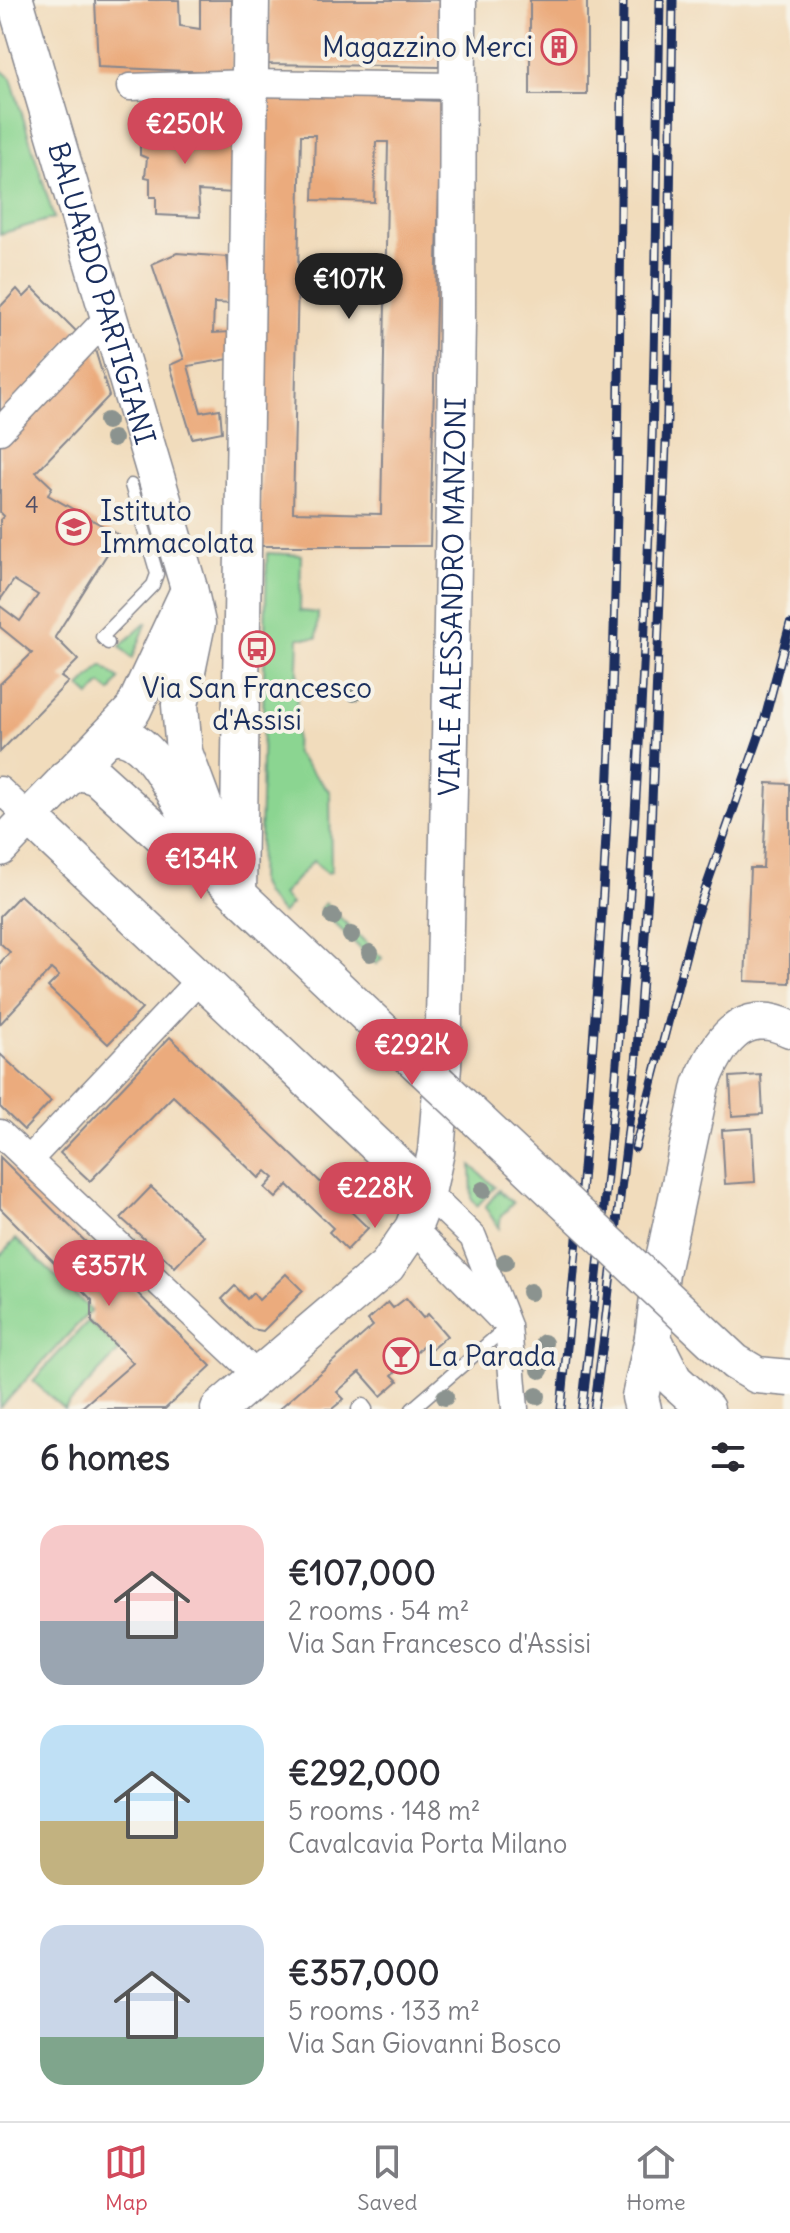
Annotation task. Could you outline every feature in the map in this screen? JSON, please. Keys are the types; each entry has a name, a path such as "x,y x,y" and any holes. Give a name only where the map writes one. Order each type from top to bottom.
{"main road":[{"name":"BALUARDO PARTIGIANI","path":"15,0 197,623 180,705 184,752 212,827 218,832 229,832 239,820"},
{"path":"238,894 251,0"},
{"name":"VIALE ALESSANDRO MANZONI","path":"219,1409 387,1266 413,1228 427,1193 436,1152 443,1066 457,322 458,0"},
{"path":"0,848 66,778 104,766 152,674 189,588"},
{"path":"71,857 61,838 63,821 84,795 96,790 114,734 136,742 151,755 196,832 206,864"},
{"path":"104,766 179,851 206,864 735,1362 757,1375 790,1378"},
{"path":"29,817 427,1193"},
{"path":"643,1409 640,1397 653,1338 661,1273 701,1085 717,1049 733,1032 746,1025 773,1023 790,1029"},
{"path":"653,1338 674,1380 706,1409"}],"street":[{"path":"130,87 249,83 457,86"},
{"path":"0,431 109,316"},
{"path":"0,790 29,817"},
{"path":"29,1160 200,979"},
{"path":"0,1133 258,1376"},
{"path":"427,1193 473,1237 508,1326 515,1409"},
{"path":"413,1228 508,1326"}],"lane":[{"path":"108,643 102,637 153,585 157,574 131,485"},
{"path":"412,1409 508,1326"},
{"path":"358,1409 363,1405 366,1409"}],"green space":[{"path":"0,69 11,78 54,218 0,234"},
{"path":"267,553 301,555 300,611 318,613 317,638 299,638 295,753 330,792 331,872 327,873 313,861 282,895 291,904 282,914 265,895 259,881"},
{"path":"147,622 133,657 131,658 120,646"},
{"path":"102,665 119,679 111,692 101,684 90,696 80,687"},
{"path":"325,903 382,958 376,964 320,909"},
{"path":"471,1165 495,1187 477,1206 472,1200"},
{"path":"499,1190 513,1203 501,1216 499,1228 485,1207"},
{"path":"16,1239 91,1310 0,1408 0,1256"},
{"path":"88,1321 120,1350 64,1409 33,1381"}],"building":[{"path":"95,0 179,0 180,26 200,29 200,0 232,0 232,73 98,67"},
{"path":"269,0 440,0 439,67 268,64"},
{"name":"Magazzino Merci","path":"530,0 587,0 587,95 530,95"},
{"path":"267,94 441,101 430,546 260,546","holes":["301,135 315,135 313,200 374,202 376,142 388,142 381,514 293,512"]},
{"path":"189,119 188,134 236,139 235,193 198,191 200,217 156,215 156,197 150,197 150,178 145,177 147,158 140,155 140,121"},
{"path":"177,253 227,257 234,304 214,303 213,333 231,332 229,359 188,366 201,412 220,409 222,432 192,438 170,365 184,359 152,264"},
{"path":"33,288 77,332 0,419 0,307 17,289 24,297"},
{"path":"93,343 109,396 36,472 52,487 48,495 119,535 55,637 78,660 61,677 68,682 0,752 0,684 32,653 0,627 0,606 20,621 38,595 14,580 0,600 0,520 4,516 0,512 0,441"},
{"path":"767,783 790,784 790,983 745,981 750,868 763,868"},
{"path":"20,895 142,1009 108,1044 48,987 59,976 51,969 0,1024 0,963 10,952 0,943 0,916"},
{"path":"170,1037 368,1228 347,1250 329,1232 333,1228 288,1185 276,1198 265,1188 274,1178 266,1171 259,1178 173,1096 90,1181 60,1153"},
{"path":"0,1054 51,1101 24,1130 0,1107"},
{"path":"761,1075 763,1114 732,1116 730,1077"},
{"path":"752,1128 755,1182 725,1184 722,1130"},
{"path":"0,1157 211,1366 165,1409 80,1409 133,1363 92,1322 92,1300 0,1208"},
{"path":"151,1187 204,1236 175,1267 121,1218"},
{"path":"286,1274 303,1291 263,1331 252,1329 222,1299 235,1286 247,1299 253,1293 259,1300"},
{"path":"406,1298 423,1318 428,1314 447,1336 428,1352 423,1346 392,1375 398,1381 381,1396 360,1372 337,1392 344,1399 332,1409 279,1409 373,1326 368,1320 388,1302 393,1308"}],"railway":[{"path":"561,1409 590,1091 609,773 617,483 623,0"},
{"path":"582,1409 616,1070 640,731 652,441 660,0"},
{"path":"605,1323 636,1064 649,879 667,418 673,0"},
{"path":"635,1148 696,916 764,722 790,624"},
{"path":"594,1409 607,1314"}],"place":[{"name":"Magazzino Merci","path":"559,47"},
{"name":"Istituto Immacolata","path":"74,527"},
{"name":"Via San Francesco d'Assisi","path":"257,649"},
{"name":"La Parada","path":"401,1356"}]}
